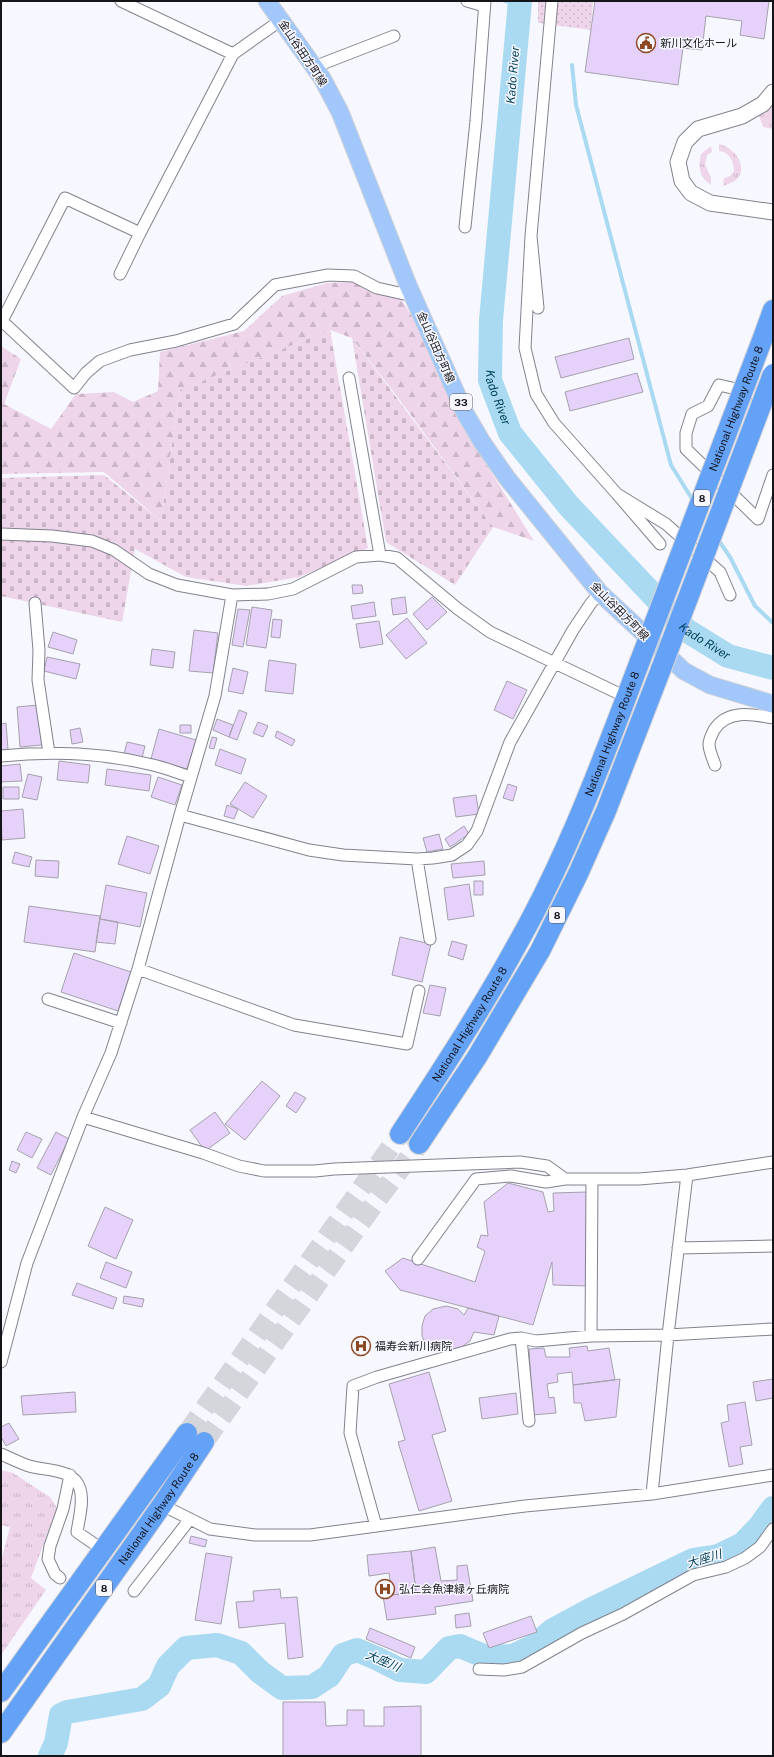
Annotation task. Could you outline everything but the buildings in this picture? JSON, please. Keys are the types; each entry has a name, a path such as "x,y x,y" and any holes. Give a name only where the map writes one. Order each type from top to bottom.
{"highway":[{"name":"National Highway Route 8","path":"400,1134 460,1042 520,940 558,864 585,803 773,310"},
{"name":"National Highway Route 8","path":"419,1144 477,1057 540,951 578,874 606,811 773,374"},
{"name":"National Highway Route 8","path":"1,1692 103,1550 196,1437 162,1505 1,1733"}],"main road":[{"name":"金山谷田方町線","path":"267,1 314,67 340,112 413,296 465,413 482,442 507,478 600,593 684,671 710,685 773,704"}],"street":[{"path":"121,1 233,54"},
{"path":"465,227 476,120 485,4 467,1"},
{"path":"552,1 531,236 525,348 536,394 554,423 660,544"},
{"path":"120,274 140,232 233,54 281,20"},
{"path":"314,67 394,36"},
{"path":"773,92 762,104 742,116 698,129 685,142 678,162 682,181 691,193 710,203 773,212"},
{"path":"140,232 65,198 2,321 74,388 86,373 100,361 130,350 176,341 234,324 276,285 328,275 354,276 377,288 413,296"},
{"path":"531,236 538,308"},
{"path":"349,378 380,554"},
{"path":"773,397 719,385 708,406 692,414 686,433 686,448 758,519 773,475"},
{"path":"617,494 666,524 720,572 730,595"},
{"path":"1,534 52,536 92,540 114,550 149,574 177,585 232,595 268,594 293,589 356,557 380,554 397,558 458,609 490,632 556,662 626,697"},
{"path":"180,815 309,850 343,855 417,859 452,855 467,845 477,831 510,742 573,630 591,603 600,593"},
{"path":"2,1356 27,1263 84,1117 111,1053 138,969 180,815 216,696 232,595"},
{"path":"35,603 39,650 38,680 49,753"},
{"path":"715,765 709,744 711,735 719,722 728,717 743,714 773,718"},
{"path":"1,756 49,753 108,757 154,765 191,777"},
{"path":"417,859 430,939"},
{"path":"138,969 294,1025 407,1044 419,991"},
{"path":"48,999 121,1023"},
{"path":"84,1117 203,1153 239,1166 264,1171 315,1171 520,1162 548,1166 565,1179"},
{"path":"418,1259 476,1179 511,1176 546,1182 565,1179 639,1179 687,1176 773,1162"},
{"path":"652,1494 668,1335 687,1176"},
{"path":"592,1179 592,1336"},
{"path":"678,1248 773,1246"},
{"path":"376,1526 350,1433 353,1386 436,1360 521,1338 536,1341 592,1336 668,1335 773,1329"},
{"path":"521,1338 529,1420"},
{"path":"1,1454 29,1466 58,1471 70,1475 80,1488 81,1497 77,1532 103,1550"},
{"path":"60,1578 55,1574 48,1559 50,1546 63,1509 70,1475"},
{"path":"162,1505 210,1529 255,1535 310,1535 525,1506 652,1494 773,1475"},
{"path":"134,1591 190,1519"},
{"path":"479,1669 504,1670 522,1667 582,1633 623,1614 692,1574 726,1567 746,1558 760,1547 773,1529"}],"green space":[{"path":"538,1 593,1 591,30 538,23"},
{"path":"773,103 773,129 763,127 759,116"},
{"path":"719,144 729,149 738,157 741,168 737,179 723,186 724,178 730,176 734,171 734,168 729,155 719,151"},
{"path":"711,146 712,152 707,155 705,164 711,178 711,185 704,179 700,172 700,164 701,154"},
{"path":"357,282 401,299 424,334 460,422 534,541 493,527 402,403 352,338 330,330 180,390 161,521 104,472 1,474 1,346 21,359 4,404 51,429 76,394 114,392 133,402 158,391 160,352 244,331 282,296 327,283"},
{"path":"330,330 368,548 299,577 246,586 186,577 135,549 122,622 1,596 1,478 104,475 161,521 180,390"},
{"path":"352,338 493,527 455,585 386,542"},
{"path":"1,1470 13,1473 50,1497 57,1508 31,1578 46,1590 1,1655 1,1561 10,1527 1,1525"}],"waterway":[{"path":"505,1 519,4"},
{"name":"Kado River","path":"520,1 491,320 490,380 510,433 569,506 686,630 728,656 773,668"},
{"path":"572,65 576,105 671,465 694,502"},
{"path":"717,538 730,557 755,606 773,623"},
{"name":"大座川","path":"50,1756 56,1743 61,1715 67,1712 142,1699 159,1686 168,1666 186,1648 217,1645 241,1653 260,1672 282,1688 312,1687 329,1676 343,1655 357,1650 400,1670 426,1672 449,1648 460,1646 486,1657 513,1656 534,1646 553,1630 590,1610 693,1560 718,1556 743,1544 760,1526 773,1508"}],"tunnel":[{"path":"187,1433 400,1134"},
{"path":"204,1442 372,1207 419,1144"}],"place":[{"name":"新川文化ホール","path":"646,43"},
{"name":"福寿会新川病院","path":"361,1346"},
{"name":"弘仁会魚津緑ヶ丘病院","path":"385,1589"}]}
